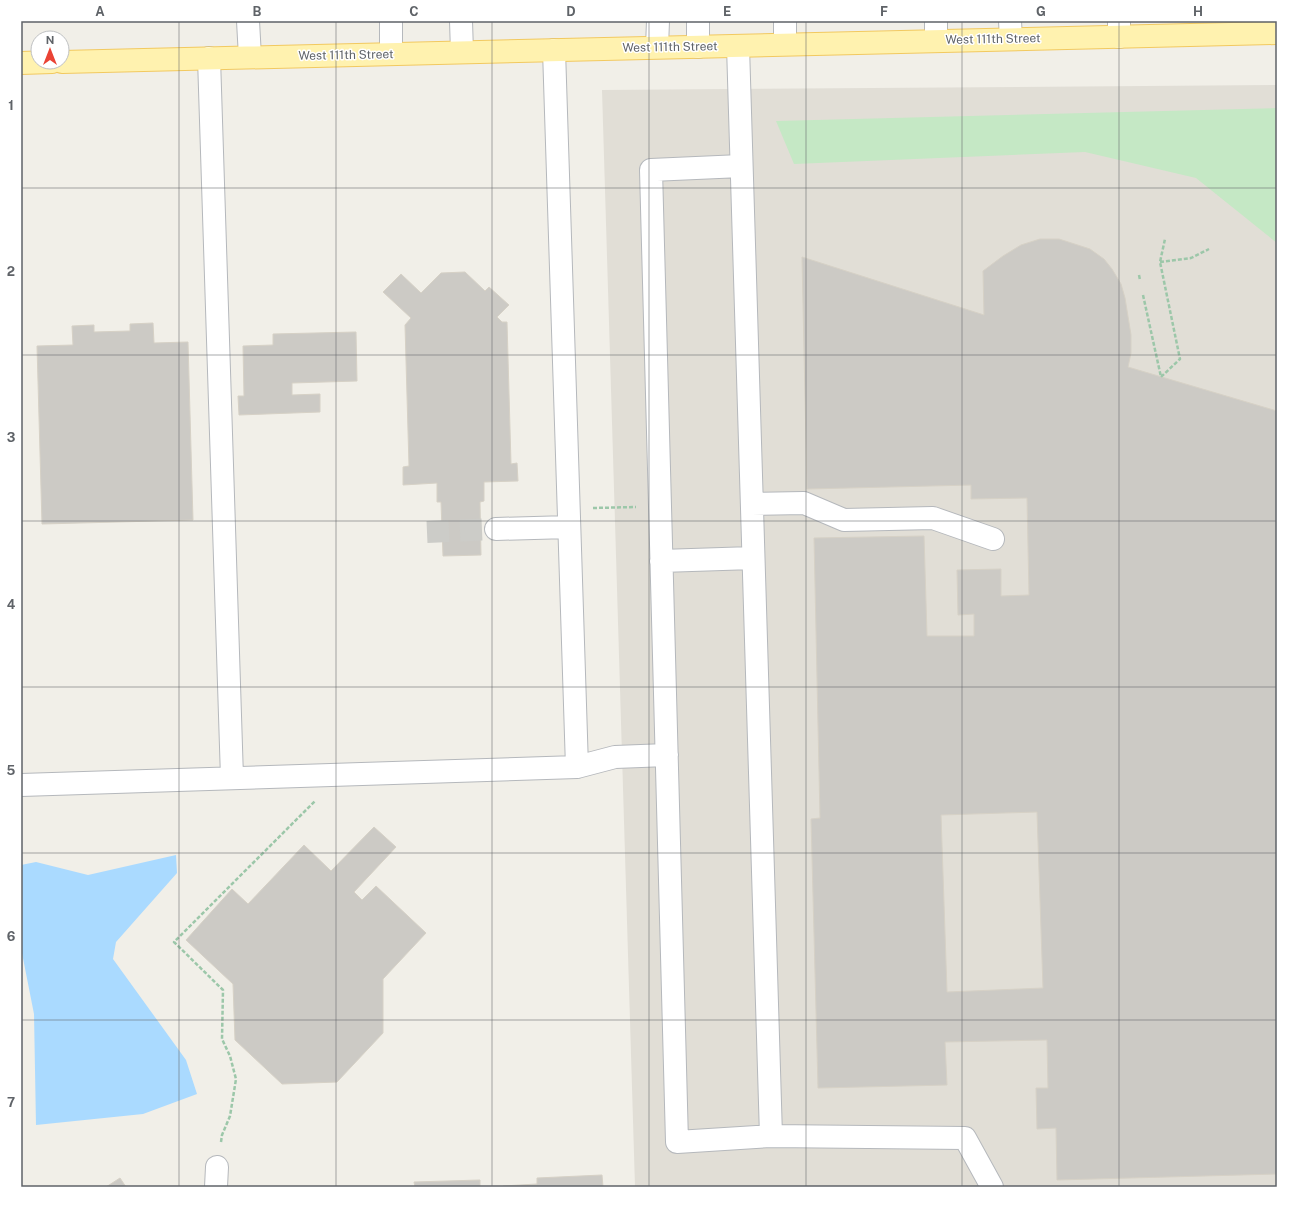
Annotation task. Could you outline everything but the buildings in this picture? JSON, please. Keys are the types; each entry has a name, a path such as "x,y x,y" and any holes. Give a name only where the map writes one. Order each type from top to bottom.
{"main road":[{"name":"West 111th Street","path":"70,62 738,46 785,44 936,31 1220,28 1277,33"}],"street":[{"path":"248,21 250,57"},
{"path":"391,21 391,54"},
{"path":"461,21 462,52"},
{"path":"657,47 658,21"},
{"path":"698,21 698,46"},
{"path":"785,21 785,44"},
{"path":"738,46 771,1136"},
{"path":"554,50 577,767"},
{"path":"209,58 232,778"},
{"path":"741,166 651,170 677,1142 771,1136 965,1138 992,1187"},
{"path":"752,504 804,503 844,520 933,518 992,539"},
{"path":"496,529 569,518"},
{"path":"662,561 754,558"},
{"path":"21,785 577,767 615,757 666,755"}],"path":[{"path":"1143,295 1161,377 1180,359 1160,262 1165,239"},
{"path":"1160,262 1191,258 1209,249"},
{"path":"1139,274 1140,280"},
{"path":"216,1177 222,1135 230,1116 236,1079 230,1056 222,1039 223,990 174,942 316,801"}],"shaded area":[{"path":"1277,85 1277,1187 635,1187 602,90"}],"green space":[{"path":"1277,108 1277,243 1196,178 1085,152 794,164 776,121"}],"water":[{"path":"176,855 177,873 116,942 113,959 186,1060 197,1094 143,1114 36,1125 34,1014 21,948 21,865 36,862 88,875"}],"tunnel":[{"path":"427,532 496,529"}]}
